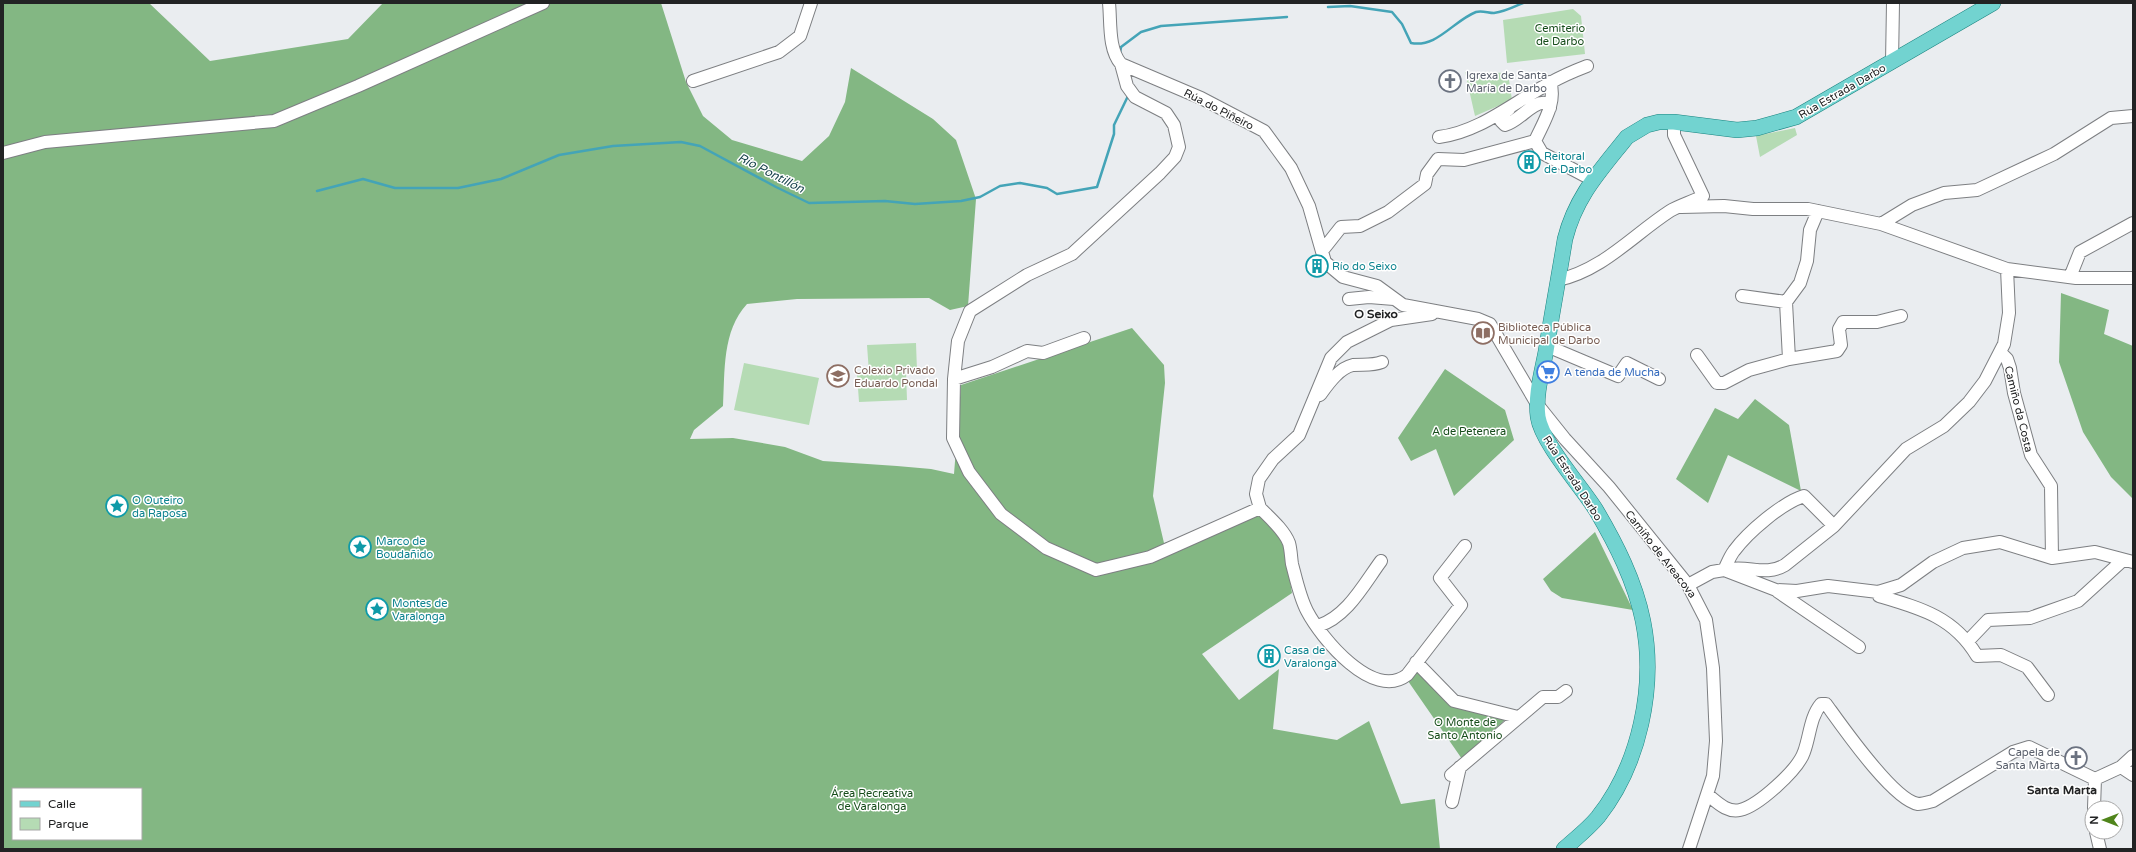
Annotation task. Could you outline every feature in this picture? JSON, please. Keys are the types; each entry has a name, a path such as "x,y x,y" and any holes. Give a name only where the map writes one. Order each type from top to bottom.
{"main road":[{"name":"Rúa Estrada Darbo","path":"1564,849 1598,817 1619,784 1631,756 1642,721 1646,694 1647,648 1643,619 1632,581 1614,541 1595,508 1544,434 1538,419 1538,397 1546,346 1571,217 1593,180 1627,137 1637,130 1659,122 1674,122 1737,130 1775,124 1796,117 1819,106 1994,3"}],"street":[{"path":"3,153 46,142 274,121 366,83 543,3"},
{"path":"693,81 779,52 800,36 811,3"},
{"path":"1109,3 1114,57 1121,64 1127,86 1135,97 1166,113 1174,125 1179,147 1175,157 1160,173 1072,254 1027,275 970,310 958,341 954,379 952,438 969,472 1001,514 1046,548 1096,570 1150,557 1260,508"},
{"path":"1892,62 1893,3"},
{"name":"Rúa do Piñeiro","path":"1121,64 1201,98 1264,131 1291,168 1309,206 1325,262 1343,277 1377,286 1403,305 1478,319 1490,324 1524,383 1538,397"},
{"path":"1439,137 1462,132 1516,103 1550,82 1586,66"},
{"path":"1535,141 1550,108 1554,92 1550,82"},
{"path":"1516,103 1501,116 1501,121 1505,125 1512,123 1535,104 1546,104 1550,108"},
{"path":"1881,224 1912,205 1944,193 1977,190 2054,154 2111,118 2133,116"},
{"path":"1558,280 1572,277 1608,259 1671,210 1681,207 1703,196 1674,135 1674,122"},
{"path":"1322,251 1341,228 1360,226 1388,212 1425,184 1427,174 1438,159 1464,160 1535,141"},
{"path":"1535,141 1542,153 1593,180"},
{"path":"1681,207 1724,206 1753,209 1808,209 1881,224 2007,269 2070,277 2133,278"},
{"path":"1789,359 1786,302 1800,283 1807,261 1810,230 1818,211"},
{"path":"2070,277 2080,252 2133,223"},
{"path":"1688,585 1712,572 1740,567 1761,570 1779,569 1834,526 1906,449 1944,426 1969,402 1985,381 2004,344 2009,314 2007,269"},
{"path":"1742,296 1786,302"},
{"path":"1349,299 1369,297 1394,299"},
{"path":"1441,313 1391,320 1347,342 1331,358 1299,435 1273,459 1259,479 1256,494 1260,508 1274,521 1289,543 1293,566 1307,610 1318,626 1349,665 1360,672 1386,681 1396,681 1407,675 1461,605 1440,578 1465,546"},
{"path":"1697,355 1717,383 1724,383 1748,370 1789,359 1836,351 1841,345 1839,329 1843,322 1877,322 1901,316"},
{"path":"954,379 992,367 1027,350 1044,353 1084,338"},
{"path":"1546,346 1618,376 1627,363 1659,379"},
{"name":"Camiño da Costa","path":"2000,352 2007,359 2010,368 2014,393 2031,455 2051,486 2052,558"},
{"path":"1312,406 1328,384 1347,368 1353,365 1372,366 1382,362"},
{"name":"Camiño de Areacova","path":"1538,397 1565,439 1609,488 1688,585 1706,620 1713,668 1716,741 1713,776 1689,849"},
{"path":"1724,570 1734,551 1753,530 1794,499 1804,496 1834,526"},
{"path":"1776,590 1797,591 1828,586 1878,592 1901,585 1933,562 1963,548 2000,542 2052,558 2095,552 2128,561"},
{"path":"1318,626 1324,624 1350,603 1381,561"},
{"path":"1968,641 1988,620 2030,618 2078,601 2128,561"},
{"path":"1724,570 1776,590 1859,647"},
{"path":"1878,592 1879,596 1902,603 1945,620 1968,641 1977,656 2001,655 2027,668 2035,675 2048,695"},
{"path":"1416,662 1454,701 1518,717"},
{"path":"1452,802 1456,771 1543,697 1558,697 1566,691"},
{"path":"1708,795 1722,807 1739,811 1759,802 1784,779 1804,754 1815,710 1821,704 1826,704 1881,776 1905,798 1918,804 1933,801 2013,752 2029,747 2095,779"},
{"path":"2095,779 2121,767 2133,756"},
{"path":"2121,767 2133,775"},
{"path":"2094,800 2095,779"}],"green space":[{"name":"Área Recreativa de Varalonga","path":"3,3 149,3 210,61 348,39 383,3 661,3 686,82 703,116 732,140 802,161 829,136 845,102 851,68 933,119 956,140 976,199 968,306 950,310 929,298 797,299 747,304 733,326 729,339 726,352 723,406 694,430 690,439 733,438 785,447 823,461 931,469 954,474 961,385 1132,328 1164,365 1165,383 1153,496 1164,543 1259,514 1284,543 1292,593 1202,654 1239,700 1279,669 1273,729 1337,740 1369,721 1401,804 1435,799 1440,849 3,849"},
{"name":"Cemiterio de Darbo","path":"1573,9 1581,16 1585,54 1507,63 1503,20"},
{"path":"1465,72 1508,73 1512,100 1475,116"},
{"path":"1795,128 1797,135 1760,157 1756,136"},
{"path":"2061,293 2109,310 2104,334 2133,346 2133,499 2111,477 2083,432 2059,362"},
{"path":"916,343 917,371 906,372 907,400 859,402 857,374 869,373 867,345"},
{"path":"744,363 819,378 809,425 734,410"},
{"name":"A de Petenera","path":"1445,369 1505,410 1514,440 1454,496 1436,449 1411,461 1398,438"},
{"path":"1755,399 1789,425 1801,491 1728,455 1708,503 1676,479 1715,408 1738,419"},
{"path":"1595,532 1633,610 1562,598 1551,591 1543,579"},
{"name":"O Monte de Santo Antonio","path":"1420,669 1452,703 1506,719 1462,759 1408,681"}],"waterway":[{"name":"Río Pontillón","path":"1328,7 1350,6 1392,12 1402,24 1411,43 1420,43 1429,42 1437,38 1460,21 1476,12 1498,12 1523,3"},
{"name":"Río Pontillón","path":"1120,53 1121,47 1141,32 1161,26 1287,17"},
{"name":"Río Pontillón","path":"317,191 363,179 395,188 458,188 501,179 559,155 613,146 681,142 700,146 809,203 885,201 915,204 961,201 980,197 1000,186 1020,183 1047,188 1057,194 1097,187 1114,134 1114,125 1128,96"}],"place":[{"name":"Igrexa de Santa María de Darbo","path":"1450,81"},
{"name":"Reitoral de Darbo","path":"1529,162"},
{"name":"Río do Seixo","path":"1317,266"},
{"name":"Biblioteca Pública Municipal de Darbo","path":"1483,333"},
{"name":"A tenda de Mucha","path":"1548,372"},
{"name":"Colexio Privado Eduardo Pondal","path":"838,376"},
{"name":"O Outeiro da Raposa","path":"117,506"},
{"name":"Marco de Boudañido","path":"360,547"},
{"name":"Montes de Varalonga","path":"377,609"},
{"name":"Casa de Varalonga","path":"1269,656"},
{"name":"Capela de Santa Marta","path":"2076,758"}],"district":[{"name":"O Seixo","path":"1376,314"},
{"name":"Santa Marta","path":"2062,790"}]}
